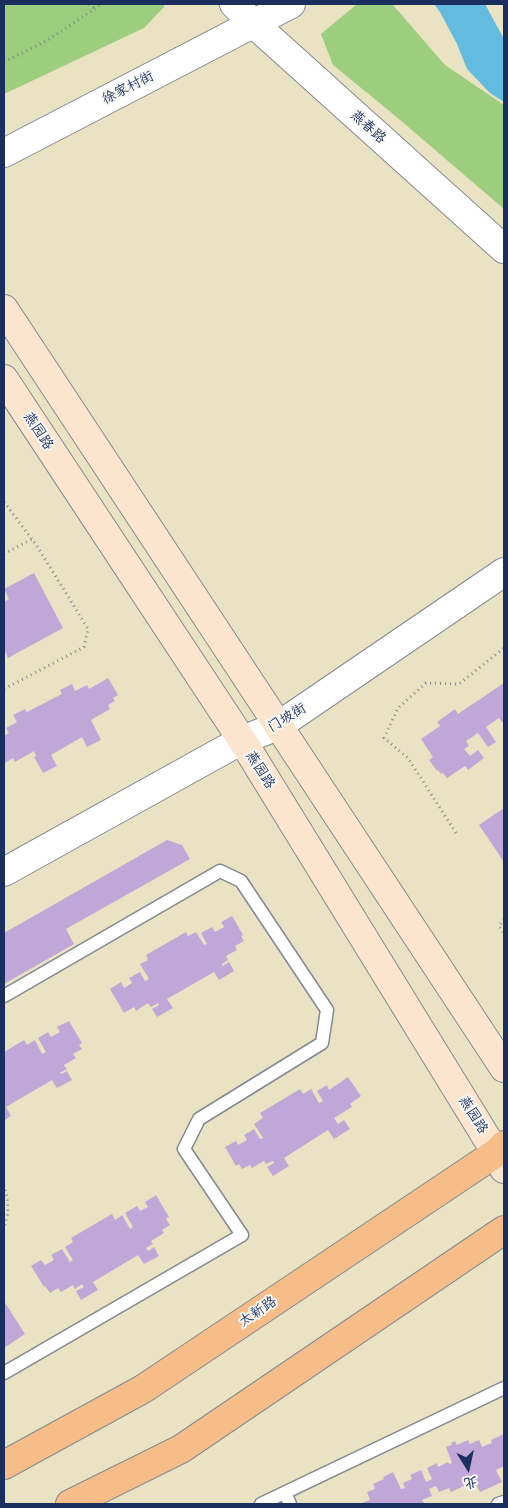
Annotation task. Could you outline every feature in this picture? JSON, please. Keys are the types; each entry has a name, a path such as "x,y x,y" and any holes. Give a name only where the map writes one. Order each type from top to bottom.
{"main road":[{"path":"4,309 504,1068"},
{"name":"燕园路","path":"4,379 242,740 502,1156"},
{"name":"太新路","path":"4,1465 144,1389 502,1156"},
{"path":"70,1504 181,1449 504,1230"}],"street":[{"name":"燕春路","path":"234,4 504,249"},
{"name":"徐家村街","path":"4,153 290,4"},
{"name":"门坡街","path":"4,872 242,740 278,726 504,572"}],"lane":[{"path":"4,996 220,871 241,880 327,1010 322,1043 199,1119 184,1149 242,1235 4,1373"},
{"path":"261,1504 287,1498 504,1388"},
{"path":"498,1504 504,1502"}],"path":[{"path":"89,4 95,9"},
{"path":"4,62 48,40 102,4"},
{"path":"4,502 32,539 88,629 84,647 4,688"},
{"path":"4,554 32,539"},
{"path":"456,833 408,758 384,738 398,708 426,683 459,684 504,648"},
{"path":"504,919 499,926 504,934"},
{"path":"4,1185 8,1212 4,1229"}],"green space":[{"path":"4,4 164,4 164,7 144,28 4,94"},
{"path":"357,4 393,5 445,65 504,105 504,209 333,65 321,34"}],"water":[{"path":"434,4 485,4 504,39 504,102 490,93 467,69 457,44"}],"building":[{"path":"34,573 63,628 8,658 4,649 4,602 9,599 4,589"},
{"path":"108,678 118,695 113,698 115,701 108,705 110,709 91,720 101,740 87,747 82,737 51,755 57,766 43,773 34,757 36,756 34,751 15,762 13,758 5,763 4,736 9,733 6,728 17,722 13,715 25,709 27,712 62,694 60,690 72,684 75,691 87,685 89,689"},
{"path":"504,683 504,724 499,718 486,727 496,742 488,747 478,733 466,741 469,746 464,749 470,756 478,750 484,758 468,770 465,766 447,778 443,773 441,774 437,771 429,760 433,757 421,739 440,726 437,722 455,709 458,714"},
{"path":"504,808 504,862 479,825"},
{"path":"167,840 182,845 190,859 66,929 74,944 4,984 4,933"},
{"path":"232,916 243,935 241,936 244,941 235,946 237,950 226,956 228,960 222,964 223,966 229,962 234,971 219,980 214,972 167,999 173,1008 157,1017 152,1009 159,1005 158,1003 151,1007 148,1003 136,1011 134,1007 124,1013 110,989 121,982 124,988 132,983 129,978 140,972 145,981 149,979 140,964 148,960 146,955 186,932 188,936 196,932 204,945 207,944 201,933 212,927 215,932 224,927 221,922"},
{"path":"69,1021 82,1043 79,1045 82,1049 73,1054 76,1058 64,1065 67,1069 60,1073 67,1071 72,1080 57,1088 52,1080 6,1107 11,1116 4,1121 4,1052 24,1040 27,1045 35,1040 42,1054 46,1052 38,1038 48,1032 51,1037 60,1032 57,1027"},
{"path":"348,1077 361,1096 350,1104 352,1107 334,1118 338,1124 344,1120 350,1129 334,1139 328,1130 284,1158 289,1166 273,1176 267,1167 274,1163 273,1161 266,1164 264,1161 252,1168 250,1165 242,1169 239,1164 236,1166 225,1147 236,1141 238,1145 247,1140 244,1135 254,1129 260,1139 263,1138 254,1124 263,1118 260,1113 300,1089 303,1094 311,1089 319,1103 323,1101 317,1091 327,1085 329,1090"},
{"path":"156,1195 169,1217 166,1219 170,1225 162,1230 164,1233 151,1241 153,1244 146,1248 148,1251 154,1247 159,1256 144,1264 138,1255 93,1282 98,1290 81,1300 76,1291 84,1287 82,1284 75,1289 73,1285 61,1292 58,1288 50,1293 44,1287 31,1266 41,1260 45,1265 54,1260 51,1255 62,1249 70,1262 73,1260 65,1247 73,1242 71,1238 112,1214 115,1220 122,1215 130,1229 133,1227 125,1213 137,1206 140,1211 148,1207 145,1202"},
{"path":"4,1301 25,1334 4,1348"},
{"path":"504,1434 504,1466 496,1470 502,1482 480,1492 474,1481 451,1492 449,1488 439,1492 436,1486 429,1489 432,1496 422,1500 425,1504 359,1504 370,1500 367,1492 375,1489 373,1484 393,1472 401,1489 405,1488 403,1483 412,1479 410,1475 421,1470 426,1482 432,1479 427,1468 437,1463 438,1467 448,1462 449,1464 452,1463 446,1447 452,1445 451,1443 455,1441 457,1445 468,1440 470,1444 479,1440 482,1447 492,1443 491,1440"}]}
